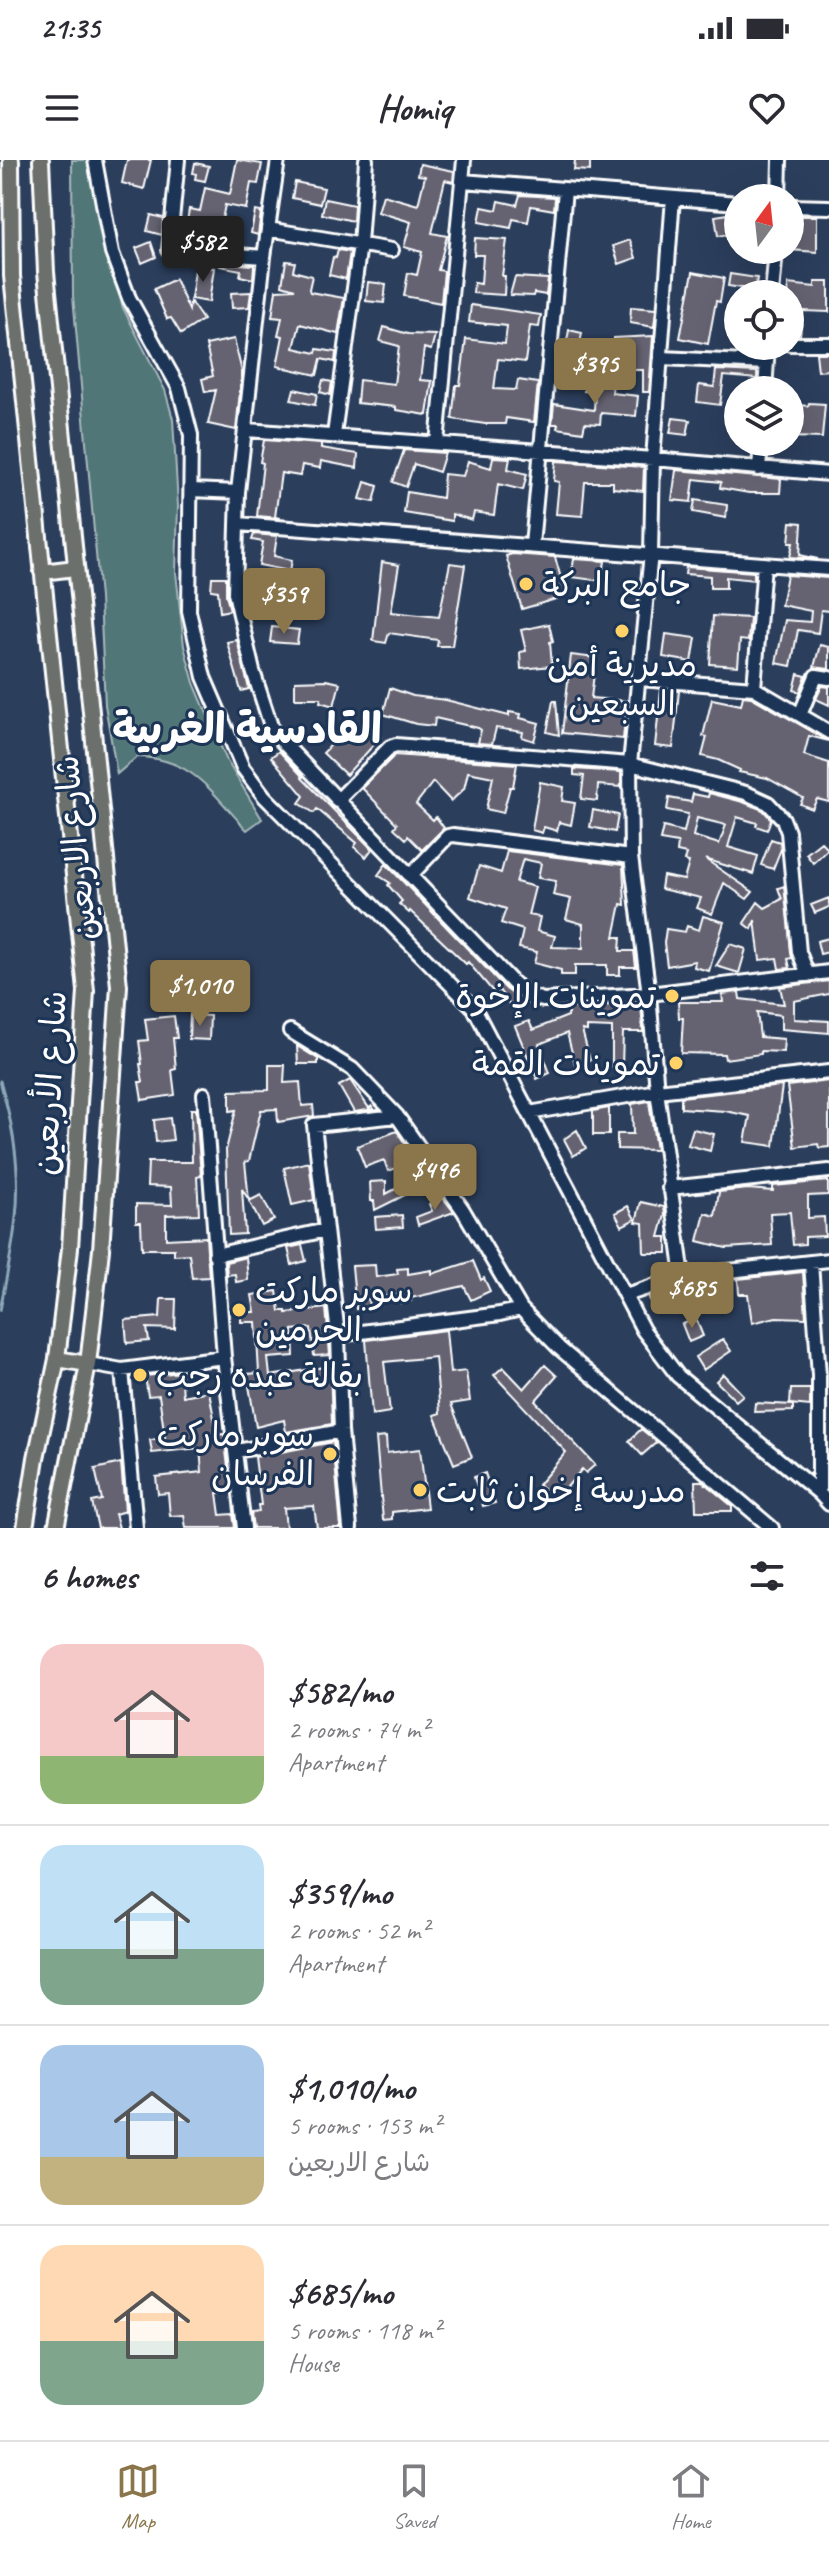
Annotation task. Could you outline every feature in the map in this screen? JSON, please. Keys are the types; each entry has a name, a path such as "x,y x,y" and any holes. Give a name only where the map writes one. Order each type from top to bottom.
{"main road":[{"name":"شارع الأربعين","path":"11,160 12,276 86,991 70,1248 57,1359 25,1528"},
{"name":"شارع الاربعين","path":"41,160 46,272 119,986 101,1250 88,1364 56,1528"},
{"path":"42,572 75,568"},
{"path":"57,1359 88,1364"}],"street":[{"path":"95,160 112,253 129,298 179,388 191,435 189,611 204,677 243,768 264,796 474,1008 643,1330 678,1376 829,1504"},
{"path":"178,160 169,250 264,257"},
{"path":"278,160 238,492 235,593 253,671 273,732 513,983 528,995 543,1000 649,994 829,972"},
{"path":"334,435 360,244 366,160"},
{"path":"437,443 464,160"},
{"path":"779,184 780,160"},
{"path":"463,181 724,202"},
{"path":"532,545 565,190"},
{"path":"673,198 653,459 651,553 630,764 631,857 669,1188 683,1276"},
{"path":"804,206 829,207"},
{"path":"268,229 392,250"},
{"path":"804,344 829,344"},
{"path":"662,358 767,363"},
{"path":"766,376 767,360"},
{"path":"246,430 829,474"},
{"path":"759,469 760,456"},
{"path":"191,490 238,492"},
{"path":"238,524 651,553 829,569"},
{"path":"754,688 764,564"},
{"path":"800,715 816,676 829,678"},
{"path":"640,679 754,688 829,732"},
{"path":"337,801 390,747 396,745 630,764 746,793 768,803 783,819 788,832 799,952 808,975"},
{"path":"410,876 448,836 453,835 631,857"},
{"path":"290,1031 352,1069 397,1116 463,1210 521,1309 559,1348 772,1528"},
{"path":"529,1113 657,1091 829,1072"},
{"path":"204,1094 224,1357 244,1528"},
{"path":"350,1528 341,1431 338,1335 314,1125 397,1116"},
{"path":"669,1188 829,1171"},
{"path":"215,1255 326,1230"},
{"path":"626,1295 683,1276 829,1260"},
{"path":"811,1263 824,1420 819,1493"},
{"path":"338,1335 521,1309"},
{"path":"88,1364 122,1370 224,1357"},
{"path":"122,1370 136,1528"},
{"path":"237,1451 341,1431"}],"green space":[{"path":"72,160 89,160 99,224 123,308 165,390 173,419 178,506 176,572 184,646 194,683 227,761 262,819 247,830 200,780 173,763 137,757 117,774 105,705 100,598 73,296"}],"building":[{"path":"127,160 151,160 144,189 122,183"},
{"path":"237,160 262,164 258,184 251,183 246,209 225,205 220,229 205,226 202,243 184,242 189,209 200,211 205,188 230,194"},
{"path":"575,160 590,160 590,171 574,170"},
{"path":"195,163 209,166 205,181 195,179"},
{"path":"420,164 454,171 453,182 445,180 432,233 447,236 438,270 444,271 441,303 404,296 408,273 417,275 422,252 404,247 411,222 378,212 383,195 418,205 425,176 418,175"},
{"path":"295,182 324,188 320,204 292,198"},
{"path":"520,195 555,197 554,210 531,206 528,222 513,219 511,228 479,222 482,207 497,210 499,201 517,205"},
{"path":"325,199 354,205 353,221 322,214"},
{"path":"255,211 261,212 258,235 251,233"},
{"path":"151,215 163,218 162,235 147,231"},
{"path":"724,215 724,235 718,236 715,216"},
{"path":"804,216 817,216 817,252 804,251"},
{"path":"475,238 507,240 502,276 505,276 504,295 473,293 474,283 481,284 483,255 474,255"},
{"path":"630,240 636,258 619,264 613,246"},
{"path":"151,242 156,257 142,263 136,248"},
{"path":"338,250 350,252 346,279 329,275"},
{"path":"286,261 295,262 293,271 312,276 310,292 344,298 338,334 300,324 294,348 316,353 317,349 336,352 335,362 321,359 317,375 277,366 283,336 278,335 282,318 272,317 276,290 295,289 282,285"},
{"path":"220,263 254,265 253,279 240,276 241,270 220,266"},
{"path":"214,268 209,302 191,299 195,270"},
{"path":"693,272 724,278 708,344 680,338"},
{"path":"730,274 757,278 757,280 729,280"},
{"path":"515,277 548,279 546,295 510,295"},
{"path":"175,279 189,310 190,301 203,320 181,334 171,318 167,319 154,289"},
{"path":"368,282 386,284 384,303 366,301"},
{"path":"815,282 829,282 829,312 804,311 804,286 815,287"},
{"path":"251,292 249,307 232,308 231,293"},
{"path":"471,305 541,315 539,327 530,326 525,362 498,359 494,389 516,390 518,380 538,383 534,422 506,418 505,424 485,424 452,419 466,339 505,344 507,326 469,322"},
{"path":"631,307 656,309 654,327 630,323"},
{"path":"384,327 408,334 435,335 431,350 424,348 420,380 432,381 427,415 396,410 396,407 357,403 359,380 394,384 399,346 380,341"},
{"path":"569,330 582,333 578,355 565,352"},
{"path":"653,336 649,392 643,392 643,370 615,370 614,338"},
{"path":"234,339 242,372 236,430 208,424 216,390 205,392 202,379 213,376 206,345"},
{"path":"816,353 829,353 829,370 818,371"},
{"path":"716,370 757,372 757,376 724,376 720,405 697,402 699,385 714,387"},
{"path":"585,375 613,378 612,393 638,396 636,416 601,413 600,424 585,423 583,432 557,428 558,424 552,424 554,404 594,410 595,392 584,391"},
{"path":"323,380 332,382 330,395 320,392"},
{"path":"294,389 317,394 315,405 291,400"},
{"path":"809,403 825,404 822,438 804,437 804,406"},
{"path":"673,418 690,420 687,435 670,433"},
{"path":"264,440 321,444 321,448 358,454 357,468 321,461 320,468 302,465 300,476 281,473 275,517 280,518 257,516"},
{"path":"404,450 445,453 439,472 414,464 406,487 393,482"},
{"path":"493,457 510,458 508,469 527,474 523,490 498,484 494,515 474,512 472,520 452,514 452,521 404,513 407,492 442,498 444,474 463,476 468,461 491,468"},
{"path":"556,461 644,467 643,491 613,488 613,482 585,482 582,516 556,514 559,482 554,481"},
{"path":"676,470 781,479 780,493 749,493 720,488 721,482 694,479 691,502 672,500"},
{"path":"365,482 378,486 374,502 360,499"},
{"path":"695,500 727,505 726,518 693,512"},
{"path":"791,522 802,523 800,555 818,559 790,557 793,543 789,543"},
{"path":"254,534 277,536 274,556 292,560 290,571 259,565 263,542 252,540"},
{"path":"506,556 555,557 566,596 522,609"},
{"path":"574,559 605,561 602,581 571,577"},
{"path":"382,562 399,565 391,612 439,617 450,563 465,565 452,646 437,646 438,640 389,633 386,643 373,641"},
{"path":"686,567 754,572 754,580 726,577 726,588 710,588 710,576 685,574"},
{"path":"787,575 829,578 829,611 821,610 818,633 798,630 791,666 776,663 785,620 810,622 811,611 781,605"},
{"path":"212,577 226,577 230,610 220,612 218,591 211,590"},
{"path":"268,590 294,593 293,605 267,602"},
{"path":"713,616 750,618 748,641 740,640 738,666 710,664"},
{"path":"549,624 553,641 550,642 552,666 521,669 520,652 526,651 521,630"},
{"path":"272,627 299,630 297,644 270,642"},
{"path":"666,634 696,638 692,662 663,657"},
{"path":"237,640 249,689 241,691 227,642"},
{"path":"820,645 829,647 829,669 814,667"},
{"path":"571,655 596,658 591,698 627,701 623,739 562,733"},
{"path":"798,674 806,676 800,692 794,690"},
{"path":"295,681 340,683 334,706 320,702 321,698 295,698"},
{"path":"822,686 829,687 829,705 816,699"},
{"path":"390,688 413,696 446,700 509,716 509,712 521,714 520,718 539,723 534,741 522,737 523,732 496,728 492,744 478,743 481,730 478,728 435,718 434,726 416,724 383,714"},
{"path":"661,690 679,691 673,748 655,746"},
{"path":"743,696 751,697 829,741 809,736 804,755 829,763 829,802 817,799 812,809 800,804 803,798 767,778 739,772 718,760 702,756 707,737 703,736 712,699 741,705"},
{"path":"553,701 556,701 559,735 547,732"},
{"path":"369,724 381,737 346,775 323,753 343,733 351,741"},
{"path":"279,751 372,849 366,857 354,847 357,843 317,809 314,813 299,803 304,796 271,757"},
{"path":"395,755 517,764 513,787 510,787 503,813 486,809 493,777 468,772 464,789 451,801 433,782 416,804 433,820 436,817 444,828 422,850 394,828 397,824 362,788"},
{"path":"574,769 621,772 621,787 598,785 597,801 581,799 584,776 574,775"},
{"path":"540,782 564,787 562,801 575,803 571,825 559,822 557,831 544,827 542,833 532,830"},
{"path":"709,793 743,802 763,810 771,819 767,830 756,826 757,823 737,817 728,847 758,856 753,874 705,859 753,892 747,899 724,883 712,914 697,908 701,898 661,889 663,876 684,880 689,862 684,861 686,854 677,852 678,843 660,840 663,827 684,832 688,814 667,810 669,798 691,802 693,794 708,797","holes":["697,818 726,825 719,844 693,836"]},
{"path":"593,810 618,815 615,832 590,827"},
{"path":"771,839 780,842 781,849 773,869 761,865"},
{"path":"821,842 828,849 813,863 806,854"},
{"path":"507,851 623,865 625,905 621,904 614,937 621,937 620,951 634,951 636,967 620,967 620,975 607,975 607,965 575,965 575,975 561,975 561,970 534,963 537,952 519,948 523,930 501,923 506,909 470,897 479,866 501,873","holes":["523,859 541,863 538,878 556,881 553,895 571,899 566,919 583,924 583,948 552,947 555,936 537,931 540,917 528,915 535,887 516,882"]},
{"path":"386,864 506,989 526,1004 514,1011 499,990 495,994 468,962 466,964 399,904 402,901 388,885 390,883 378,875"},
{"path":"784,886 792,958 788,959 790,968 779,969 777,958 760,960 755,920 752,929 744,923 758,902 765,908 782,899 778,888"},
{"path":"829,898 829,907 815,913 811,905"},
{"path":"703,916 724,922 709,971 694,967 695,961 667,966 666,929 685,932 687,926 699,930"},
{"path":"829,938 829,952 820,954 817,941"},
{"path":"730,944 746,949 739,973 716,966"},
{"path":"829,981 829,994 794,1001 794,1019 829,1021 829,1033 781,1029 781,1015 757,1012 760,1037 784,1039 783,1052 761,1051 761,1054 725,1059 724,1054 681,1053 683,1018 679,1018 678,1002 723,1002 722,994 739,992 740,999 784,1004 780,987"},
{"path":"641,1003 643,1032 623,1032 622,1067 612,1067 612,1028 587,1027 587,1031 582,1030 590,1060 575,1064 567,1033 539,1044 550,1073 537,1079 515,1026 529,1021 533,1030 568,1016 569,1008"},
{"path":"190,1015 210,1016 209,1040 189,1039"},
{"path":"174,1016 177,1038 173,1038 175,1095 142,1100 139,1041 148,1040 145,1019"},
{"path":"297,1046 318,1059 318,1064 298,1064"},
{"path":"269,1065 285,1065 284,1083 300,1082 302,1106 313,1105 314,1116 278,1122 277,1109 261,1110 249,1161 245,1162 249,1200 242,1189 245,1234 229,1235 226,1150 236,1110 230,1111 230,1091 269,1090"},
{"path":"350,1080 369,1108 372,1106 374,1109 354,1112 339,1086"},
{"path":"829,1081 829,1147 819,1148 818,1144 795,1147 787,1086"},
{"path":"782,1086 774,1146 745,1142 750,1116 681,1108 681,1097"},
{"path":"649,1101 656,1150 617,1149 617,1134 633,1134 632,1104"},
{"path":"609,1108 609,1135 593,1135 593,1111"},
{"path":"191,1109 196,1109 201,1176 197,1177 199,1214 166,1215 166,1239 206,1237 209,1277 192,1278 189,1254 174,1255 174,1249 142,1249 141,1222 136,1222 136,1204 172,1205 171,1187 147,1186 148,1162 192,1162"},
{"path":"170,1118 173,1140 156,1142 154,1120"},
{"path":"693,1129 714,1134 710,1151 688,1145"},
{"path":"577,1130 586,1148 573,1156 564,1139"},
{"path":"397,1131 431,1180 414,1187 405,1165 388,1171 384,1160 365,1167 357,1146"},
{"path":"309,1162 314,1200 292,1205 284,1168"},
{"path":"386,1181 386,1194 405,1184 409,1193 375,1210 370,1182"},
{"path":"828,1181 828,1195 808,1196 808,1218 824,1217 825,1236 805,1237 805,1244 793,1245 790,1212 770,1213 772,1245 726,1248 698,1241 705,1213 715,1216 719,1192 748,1189 773,1191 773,1186"},
{"path":"261,1195 274,1220 262,1226 249,1201"},
{"path":"443,1198 454,1212 418,1225 416,1217 432,1211 429,1204"},
{"path":"641,1202 664,1207 659,1237 667,1237 667,1253 644,1253 643,1223 636,1222"},
{"path":"628,1206 635,1219 622,1226 615,1213"},
{"path":"402,1215 403,1227 376,1229 375,1217"},
{"path":"302,1245 306,1261 292,1265 288,1248"},
{"path":"246,1257 248,1280 236,1282 235,1274 227,1275 226,1262"},
{"path":"473,1261 481,1280 484,1278 490,1291 471,1300 464,1286 401,1303 400,1294 368,1298 369,1307 356,1309 352,1266 375,1265 376,1277 398,1274 397,1269 408,1268 408,1274 432,1270 432,1274"},
{"path":"803,1272 806,1318 776,1317 752,1323 748,1294 739,1294 738,1279"},
{"path":"715,1282 718,1290 674,1299 677,1308 658,1313 655,1300 650,1301 649,1297 685,1285"},
{"path":"277,1291 280,1311 326,1308 330,1355 314,1356 311,1328 293,1330 294,1356 268,1358 270,1376 330,1366 332,1424 286,1432 284,1420 256,1427 247,1374 259,1373 256,1322 241,1322 241,1312 255,1312 252,1295"},
{"path":"161,1299 176,1299 175,1329 147,1328 149,1341 127,1343 125,1320 160,1317"},
{"path":"696,1319 703,1336 689,1342 682,1324"},
{"path":"446,1330 450,1373 466,1371 470,1401 451,1404 472,1457 454,1464 434,1415 440,1413 435,1357 384,1362 390,1412 372,1415 366,1340"},
{"path":"723,1339 731,1351 703,1370 695,1357"},
{"path":"545,1365 557,1376 535,1401 595,1465 586,1473 582,1469 556,1500 538,1485 566,1452 494,1375 503,1367 524,1389"},
{"path":"181,1372 183,1396 209,1391 217,1435 224,1434 231,1492 217,1493 220,1515 233,1514 235,1528 186,1528 184,1515 170,1516 168,1493 158,1494 156,1477 202,1472 200,1448 152,1453 150,1440 165,1438 159,1395 148,1396 145,1376"},
{"path":"723,1374 743,1395 736,1401 716,1381"},
{"path":"791,1389 810,1389 810,1406 790,1404"},
{"path":"755,1403 793,1405 793,1411 754,1412"},
{"path":"641,1429 657,1442 642,1455 629,1441"},
{"path":"386,1437 387,1453 420,1449 427,1508 392,1512 392,1519 383,1520 376,1438"},
{"path":"333,1442 341,1528 317,1528 314,1506 284,1508 286,1528 253,1528 251,1513 259,1512 258,1505 261,1505 255,1457"},
{"path":"121,1463 125,1511 115,1514 119,1528 98,1528 92,1502 102,1500 95,1469"},
{"path":"485,1473 495,1503 483,1506 474,1477"},
{"path":"695,1481 702,1481 732,1506 732,1511 696,1511"}],"waterway":[{"path":"0,1081 17,1166 15,1229 0,1310"}],"place":[{"name":"جامع البركة","path":"526,584"},
{"name":"مديرية أمن السبعين","path":"622,631"},
{"name":"تموينات الإخوة","path":"672,996"},
{"name":"تموينات القمة","path":"676,1063"},
{"name":"سوبر ماركت الحرمين","path":"239,1310"},
{"name":"بقالة عبده رجب","path":"140,1375"},
{"name":"سوبر ماركت الفرسان","path":"330,1454"},
{"name":"مدرسة إخوان ثابت","path":"420,1490"}],"district":[{"name":"القادسية الغربية","path":"247,728"}]}
